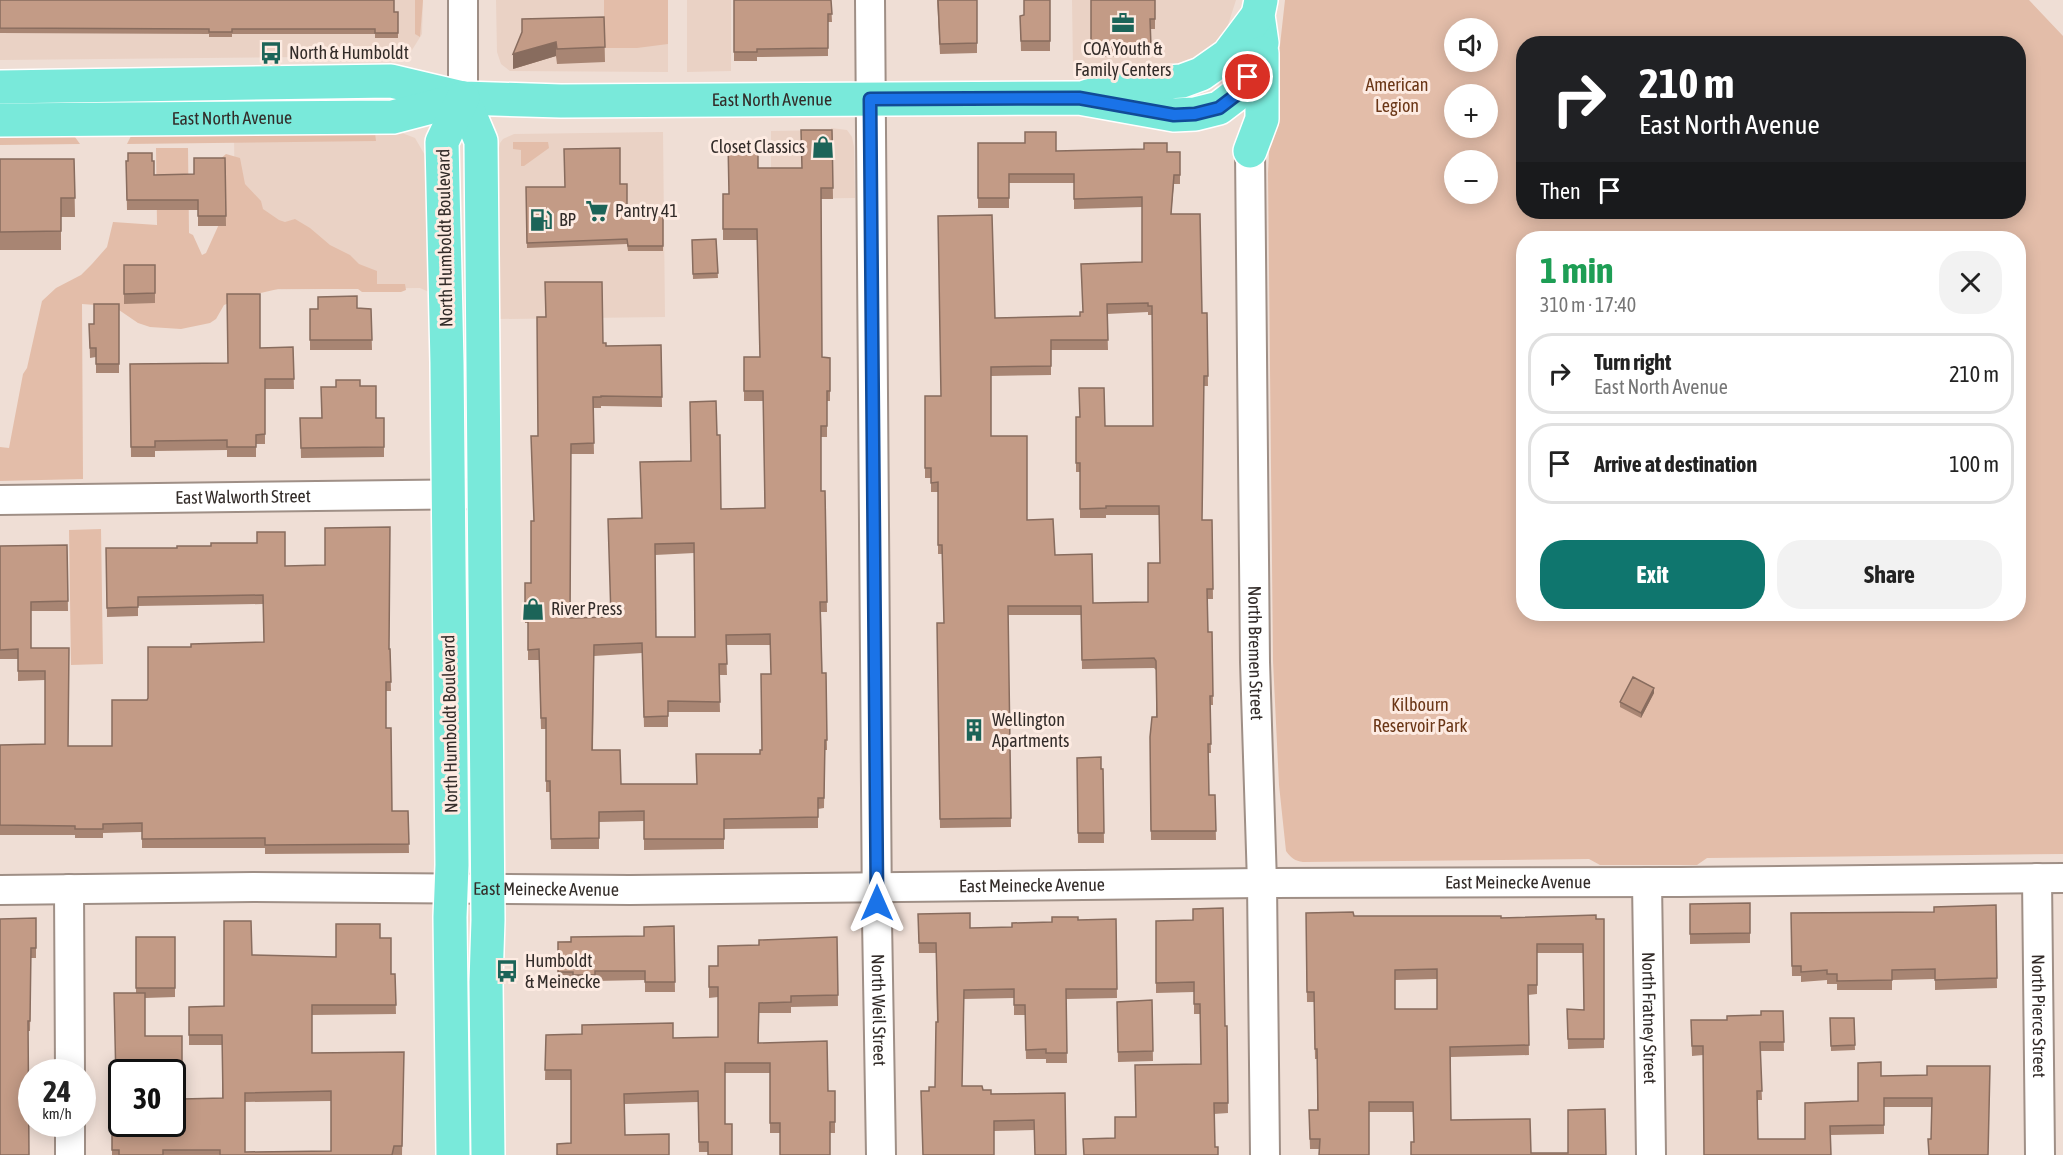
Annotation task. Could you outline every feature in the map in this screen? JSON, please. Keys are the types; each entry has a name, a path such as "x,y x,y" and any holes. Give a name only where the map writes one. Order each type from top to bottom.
{"main road":[{"name":"East North Avenue","path":"1079,98 1136,84 1182,81 1201,74 1228,55 1260,20"},
{"path":"1250,151 1235,127 1219,108 1236,95 1248,77 1260,20"},
{"path":"1250,151 1262,119 1260,20"},
{"name":"East North Avenue","path":"0,87 391,81 463,98 550,100 1079,98 1174,115 1195,114 1219,108"},
{"name":"East North Avenue","path":"0,120 393,117 463,98"},
{"name":"North Humboldt Boulevard","path":"463,98 481,141 488,890 486,982 488,1155"},
{"name":"North Humboldt Boulevard","path":"453,1155 448,495 442,142 463,98"}],"street":[{"path":"463,0 463,98"},
{"name":"North Weil Street","path":"870,0 881,1155"},
{"name":"North Bremen Street","path":"1250,151 1255,662 1263,883 1265,1155"},
{"name":"East Walworth Street","path":"0,500 485,494"},
{"name":"East Meinecke Avenue","path":"0,890 253,887 488,890 878,888 2050,878"},
{"name":"North Pierce Street","path":"2040,1155 2050,878"},
{"name":"North Fratney Street","path":"1647,882 1651,1155"},
{"path":"69,889 70,1059"},
{"path":"70,1137 70,1155"}],"shaded area":[{"path":"0,0 423,0 422,34 412,50 393,56 0,60"},
{"path":"496,0 668,0 668,72 510,71 501,64 497,52"},
{"path":"687,0 731,0 731,71 687,72"},
{"path":"1072,0 1236,0 1227,28 1213,46 1197,58 1175,66 1073,68"},
{"path":"831,128 847,130 852,137 855,198 771,199 771,131 831,130"},
{"path":"663,132 665,317 499,319 498,153 503,139 514,134"},
{"path":"402,133 415,138 426,157 429,292 420,288 236,290 234,135"}],"green space":[{"path":"415,0 423,0 420,37 415,34"},
{"path":"604,0 668,0 668,44 637,48 604,48"},
{"name":"Kilbourn Reservoir Park","path":"1285,0 2029,0 2063,36 2063,854 1707,858 1697,865 1600,865 1589,859 1298,861 1286,851 1279,785 1273,661 1268,173"},
{"path":"375,133 376,141 127,144 131,136"},
{"path":"0,137 75,137 80,144 0,145"},
{"path":"513,142 548,142 549,148 521,166 521,150 513,149"},
{"path":"156,148 188,148 189,233 193,235 202,255 206,253 220,222 219,160 226,154 240,158 245,184 261,201 263,209 285,222 295,219 330,245 350,255 359,264 377,271 377,284 405,284 406,290 362,292 358,289 278,289 248,296 224,305 216,319 210,323 181,329 150,327 138,323 109,306 82,304 83,479 0,481 0,447 9,448 23,374 27,368 42,301 56,288 81,275 92,264 107,247 113,222 157,225"},
{"path":"101,529 103,664 71,665 69,530"}],"building":[{"path":"0,0 394,0 394,12 398,12 398,33 375,33 375,29 232,29 232,32 209,32 209,29 0,28"},
{"path":"734,0 831,0 832,14 828,14 828,48 757,49 757,52 734,52"},
{"path":"938,0 977,0 977,43 940,44"},
{"path":"1024,0 1050,0 1050,41 1021,41 1020,16 1024,15"},
{"name":"COA Youth & Family Centers","path":"1091,0 1155,0 1155,19 1150,19 1151,47 1091,47"},
{"path":"604,17 605,47 557,49 556,42 513,54 522,32 522,19"},
{"path":"801,130 832,130 833,188 821,188 822,357 830,358 830,391 827,391 827,426 821,426 821,491 825,491 827,602 820,602 822,673 826,673 827,740 825,740 824,798 818,798 818,817 724,819 724,839 644,839 644,811 599,812 599,838 551,839 550,781 546,781 546,718 541,718 539,649 528,650 528,612 525,612 525,583 531,583 531,521 534,521 531,436 538,436 537,317 546,317 545,282 602,282 603,343 606,343 606,346 661,345 662,397 593,397 594,443 571,444 570,618 611,617 608,519 642,518 640,462 691,461 690,402 716,401 717,435 720,435 721,509 765,508 763,391 744,391 744,357 760,357 757,229 723,229 723,194 729,194 728,142 758,142 758,168 802,168","holes":["694,543 695,637 656,637 655,544","770,634 771,674 761,674 762,750 760,754 696,754 697,784 621,784 620,750 592,750 594,645 642,643 644,717 668,716 668,701 720,702 719,664 727,664 726,635"]},
{"path":"1025,132 1056,132 1056,151 1144,149 1144,143 1167,143 1167,152 1180,152 1180,175 1174,175 1171,214 1200,214 1202,313 1207,313 1208,376 1204,376 1202,520 1212,520 1213,589 1207,589 1208,632 1212,632 1213,696 1210,696 1211,744 1208,744 1209,795 1215,795 1216,831 1151,831 1150,737 1152,717 1157,717 1156,661 1154,658 1082,660 1081,606 1008,606 1011,818 940,819 937,623 944,623 942,545 938,545 938,482 931,483 931,468 925,468 925,396 941,396 938,216 992,215 995,318 1080,316 1080,312 1083,312 1081,264 1142,262 1142,197 1074,199 1074,174 1009,174 1009,198 978,198 978,143 1025,143","holes":["1148,303 1148,306 1152,306 1153,426 1105,426 1104,388 1079,388 1080,417 1076,417 1076,463 1080,463 1080,509 1106,508 1106,506 1159,506 1160,563 1148,563 1148,602 1093,603 1092,554 1055,555 1053,519 1027,520 1027,436 991,436 991,367 1051,366 1051,340 1108,340 1107,304"]},
{"path":"620,148 620,184 627,184 627,217 663,216 663,246 628,246 627,239 527,243 526,187 565,187 564,149"},
{"path":"128,153 152,153 154,175 194,174 194,158 225,158 226,216 198,216 198,200 127,200 126,161 128,161"},
{"path":"0,159 74,159 75,198 61,198 61,231 0,232"},
{"path":"716,239 718,273 693,274 692,240"},
{"path":"124,265 155,265 155,293 124,294"},
{"path":"227,294 260,294 260,348 293,347 294,379 265,379 265,434 256,435 256,447 227,447 227,440 155,441 155,447 131,447 130,364 228,363"},
{"path":"357,296 357,308 371,309 372,340 310,340 310,309 318,309 318,297"},
{"path":"94,304 119,304 119,364 96,364 96,348 90,348 89,324 94,324"},
{"path":"336,380 360,380 360,386 376,386 376,418 384,418 384,447 301,448 300,418 322,418 321,387 336,387"},
{"path":"390,527 391,682 386,682 386,728 391,728 392,811 408,811 409,844 265,845 265,838 142,839 142,823 103,824 103,829 75,829 75,826 0,825 0,745 45,744 45,671 18,671 18,649 0,650 0,546 67,545 68,601 31,602 31,648 69,648 68,746 112,746 112,700 147,700 148,698 148,647 191,647 191,644 264,642 263,595 138,597 138,607 107,608 106,548 177,548 177,546 211,546 211,543 257,543 257,532 285,532 285,566 325,565 325,528"},
{"path":"1633,677 1654,688 1641,713 1620,702"},
{"path":"1101,757 1104,833 1078,833 1077,758"},
{"path":"1750,903 1750,933 1690,934 1690,904"},
{"path":"1996,905 1997,978 1935,980 1935,969 1892,970 1892,980 1837,981 1837,974 1827,974 1827,970 1801,972 1801,966 1792,966 1791,913 1934,912 1934,907"},
{"path":"1223,908 1228,1103 1214,1103 1215,1147 1218,1147 1218,1155 1084,1155 1083,1139 1115,1138 1115,1117 1136,1117 1135,1065 1201,1064 1200,1004 1194,1004 1194,982 1156,983 1156,921 1193,920 1193,909"},
{"path":"1353,912 1354,916 1501,916 1501,918 1596,915 1596,919 1604,919 1604,1039 1568,1039 1567,1009 1584,1010 1583,944 1537,944 1537,985 1528,985 1529,1045 1450,1047 1451,1120 1530,1119 1531,1153 1568,1153 1568,1110 1605,1109 1606,1155 1411,1155 1411,1142 1414,1142 1413,1102 1369,1102 1369,1155 1319,1155 1320,1139 1310,1139 1309,1110 1318,1110 1317,1049 1315,1049 1314,992 1307,992 1306,913","holes":["1437,969 1437,1009 1395,1009 1395,970"]},
{"path":"970,913 970,928 1012,927 1012,923 1052,922 1052,917 1078,917 1078,920 1116,919 1117,989 1066,989 1067,1053 1046,1053 1046,1049 1026,1050 1025,1005 1014,1005 1014,989 964,990 962,1086 982,1086 983,1090 991,1090 991,1094 1065,1093 1066,1155 1035,1155 1034,1120 994,1121 994,1155 923,1155 921,1091 929,1091 929,1087 935,1087 936,1022 938,1022 936,943 919,943 918,914"},
{"path":"36,918 36,948 31,948 28,1059 18,1059 18,1137 29,1137 29,1155 0,1155 0,919"},
{"path":"224,921 251,921 252,955 336,957 336,924 380,924 380,938 391,938 391,974 395,974 396,1005 312,1005 312,1053 404,1052 402,1146 394,1146 392,1155 220,1155 220,1150 163,1150 163,1155 119,1155 119,1150 112,1150 112,1137 186,1137 186,1099 223,1098 222,1035 189,1035 189,1007 224,1006","holes":["331,1091 331,1151 245,1152 245,1093"]},
{"path":"674,926 675,982 645,982 645,971 595,971 595,975 558,972 558,942 571,942 571,937 644,936 644,927"},
{"path":"136,937 175,937 175,988 136,988"},
{"path":"837,937 838,995 791,996 791,1002 759,1003 758,1043 827,1041 828,1091 835,1091 835,1122 830,1122 830,1155 780,1155 780,1123 770,1123 770,1063 725,1063 725,1124 732,1124 732,1155 708,1155 708,1142 699,1142 698,1091 624,1094 625,1135 669,1134 669,1155 557,1155 557,1144 571,1143 571,1070 545,1070 546,1035 582,1034 582,1025 673,1023 673,1038 718,1037 718,987 709,987 709,966 718,966 718,946 759,945 759,940"},
{"path":"114,993 145,993 145,1036 182,1036 182,1059 115,1059"},
{"path":"1152,1000 1153,1051 1118,1052 1117,1002"},
{"path":"1761,1011 1783,1011 1784,1042 1760,1042 1762,1091 1757,1091 1758,1139 1805,1139 1805,1103 1858,1101 1858,1063 1881,1062 1881,1076 1927,1075 1927,1066 1990,1066 1988,1155 1929,1155 1928,1139 1931,1139 1932,1098 1884,1098 1884,1125 1830,1126 1831,1155 1704,1155 1703,1046 1692,1046 1691,1020 1727,1020 1727,1016 1761,1015"},
{"path":"1830,1018 1854,1018 1855,1045 1831,1046"}],"place":[{"name":"COA Youth & Family Centers","path":"1123,23"},
{"name":"North & Humboldt","path":"271,53"},
{"name":"Closet Classics","path":"823,147"},
{"name":"Pantry 41","path":"597,211"},
{"name":"BP","path":"541,220"},
{"name":"River Press","path":"533,609"},
{"name":"Wellington Apartments","path":"974,730"},
{"name":"Humboldt & Meinecke","path":"507,971"}],"route":[{"path":"877,903 870,99 1079,98 1174,115 1195,114 1219,108 1236,95 1248,77"}],"park label":[{"name":"American Legion","path":"1397,95"}]}
